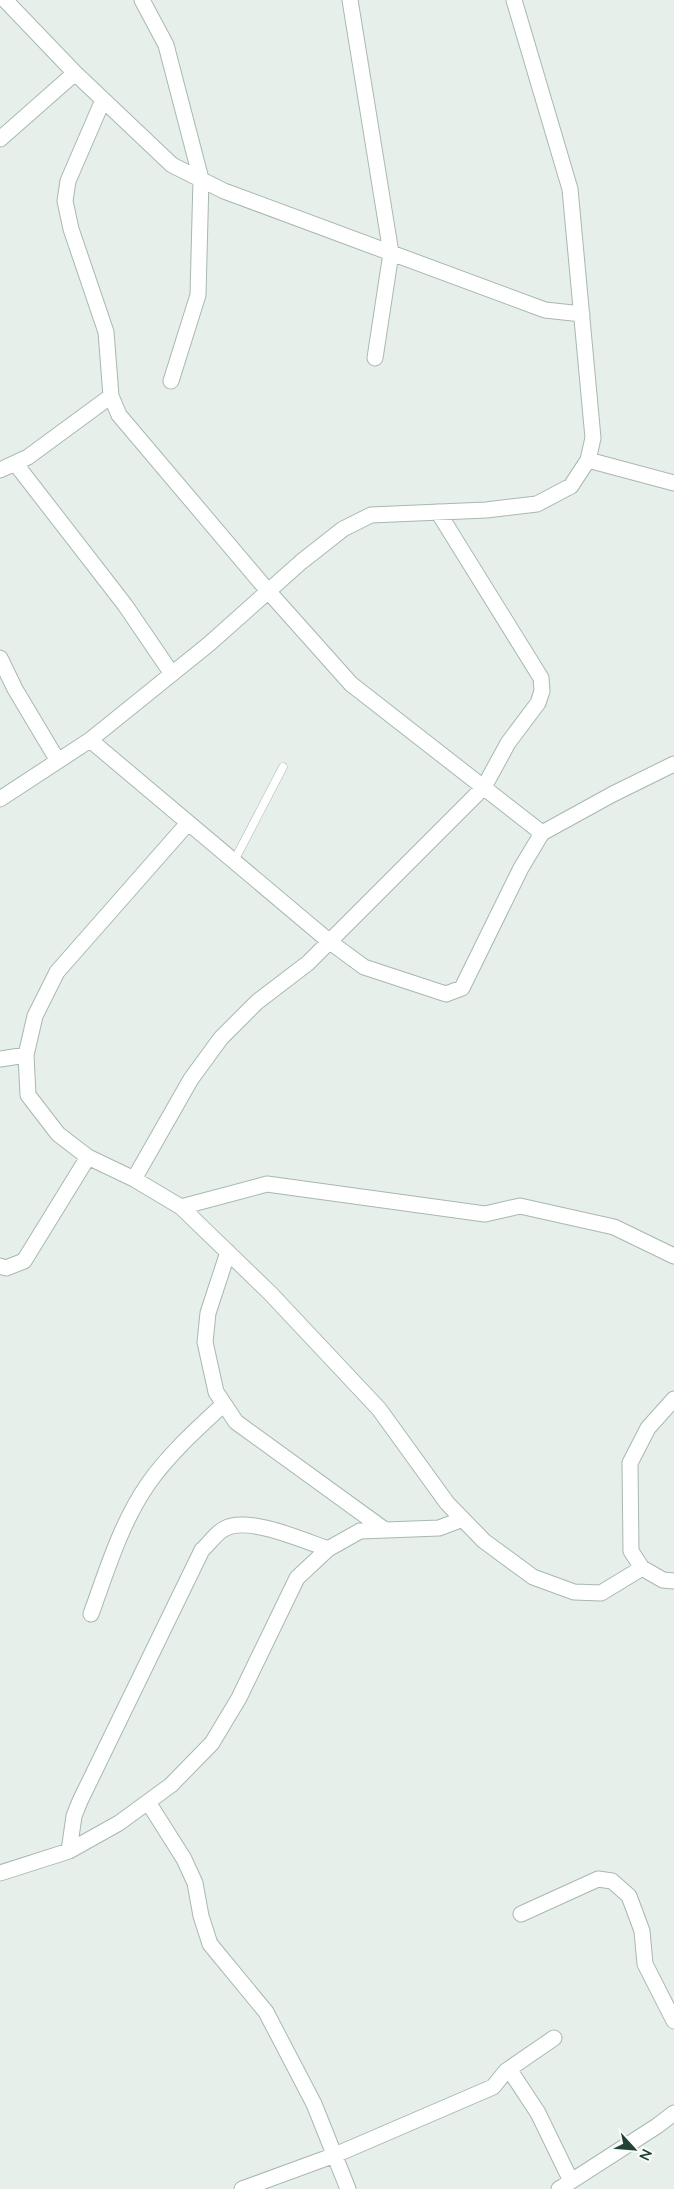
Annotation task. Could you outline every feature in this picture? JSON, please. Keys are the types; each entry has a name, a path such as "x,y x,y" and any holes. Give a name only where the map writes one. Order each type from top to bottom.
{"street":[{"path":"5,0 102,100 172,165 224,191 545,310 582,314"},
{"path":"142,0 166,45 201,179 198,295 171,381"},
{"path":"350,0 391,253 375,358"},
{"path":"0,799 90,740 209,644 301,562 344,529 371,515 486,510 536,504 571,486 588,460 593,438 570,188 514,0"},
{"path":"0,139 75,73"},
{"path":"102,100 68,181 65,201 71,229 106,332 111,396 119,415 268,591 351,684 542,833"},
{"path":"0,470 28,457 111,396"},
{"path":"588,460 674,483"},
{"path":"15,464 125,604 172,674"},
{"path":"134,1179 191,1079 221,1038 257,1002 308,963 484,788 508,742 538,703 542,691 541,678 438,512"},
{"path":"0,658 8,691 58,761"},
{"path":"90,740 330,942 364,967 446,994 462,988 521,868 542,833 613,794 674,764"},
{"path":"188,823 57,972 35,1016 26,1056 28,1095 58,1134 88,1156 134,1179 181,1208 270,1293 379,1409 447,1503 484,1541 533,1577 574,1592 600,1593 642,1568"},
{"path":"0,1059 26,1056"},
{"path":"0,1266 6,1268 24,1262 88,1156"},
{"path":"181,1208 268,1184 484,1214 520,1206 614,1226 674,1256"},
{"path":"228,1252 208,1313 205,1342 216,1392 236,1422 384,1530"},
{"path":"674,1398 648,1428 630,1463 631,1551 642,1568 663,1580 674,1581"},
{"path":"91,1614 119,1536 147,1485 176,1449 224,1404"},
{"path":"0,1872 69,1851 120,1822 171,1785 212,1743 239,1698 297,1578 328,1549 360,1531 439,1528 463,1519"},
{"path":"69,1851 74,1816 80,1801 202,1550 225,1528 246,1525 271,1528 328,1549"},
{"path":"148,1802 184,1859 195,1883 201,1916 210,1944 266,2012 314,2104 348,2189"},
{"path":"521,1914 598,1879 612,1881 630,1896 642,1931 645,1964 654,1986 674,2021"},
{"path":"242,2189 335,2155 493,2087 509,2069 554,2038"},
{"path":"509,2069 538,2113 565,2185 674,2113"}],"lane":[{"path":"234,861 283,767"}]}
